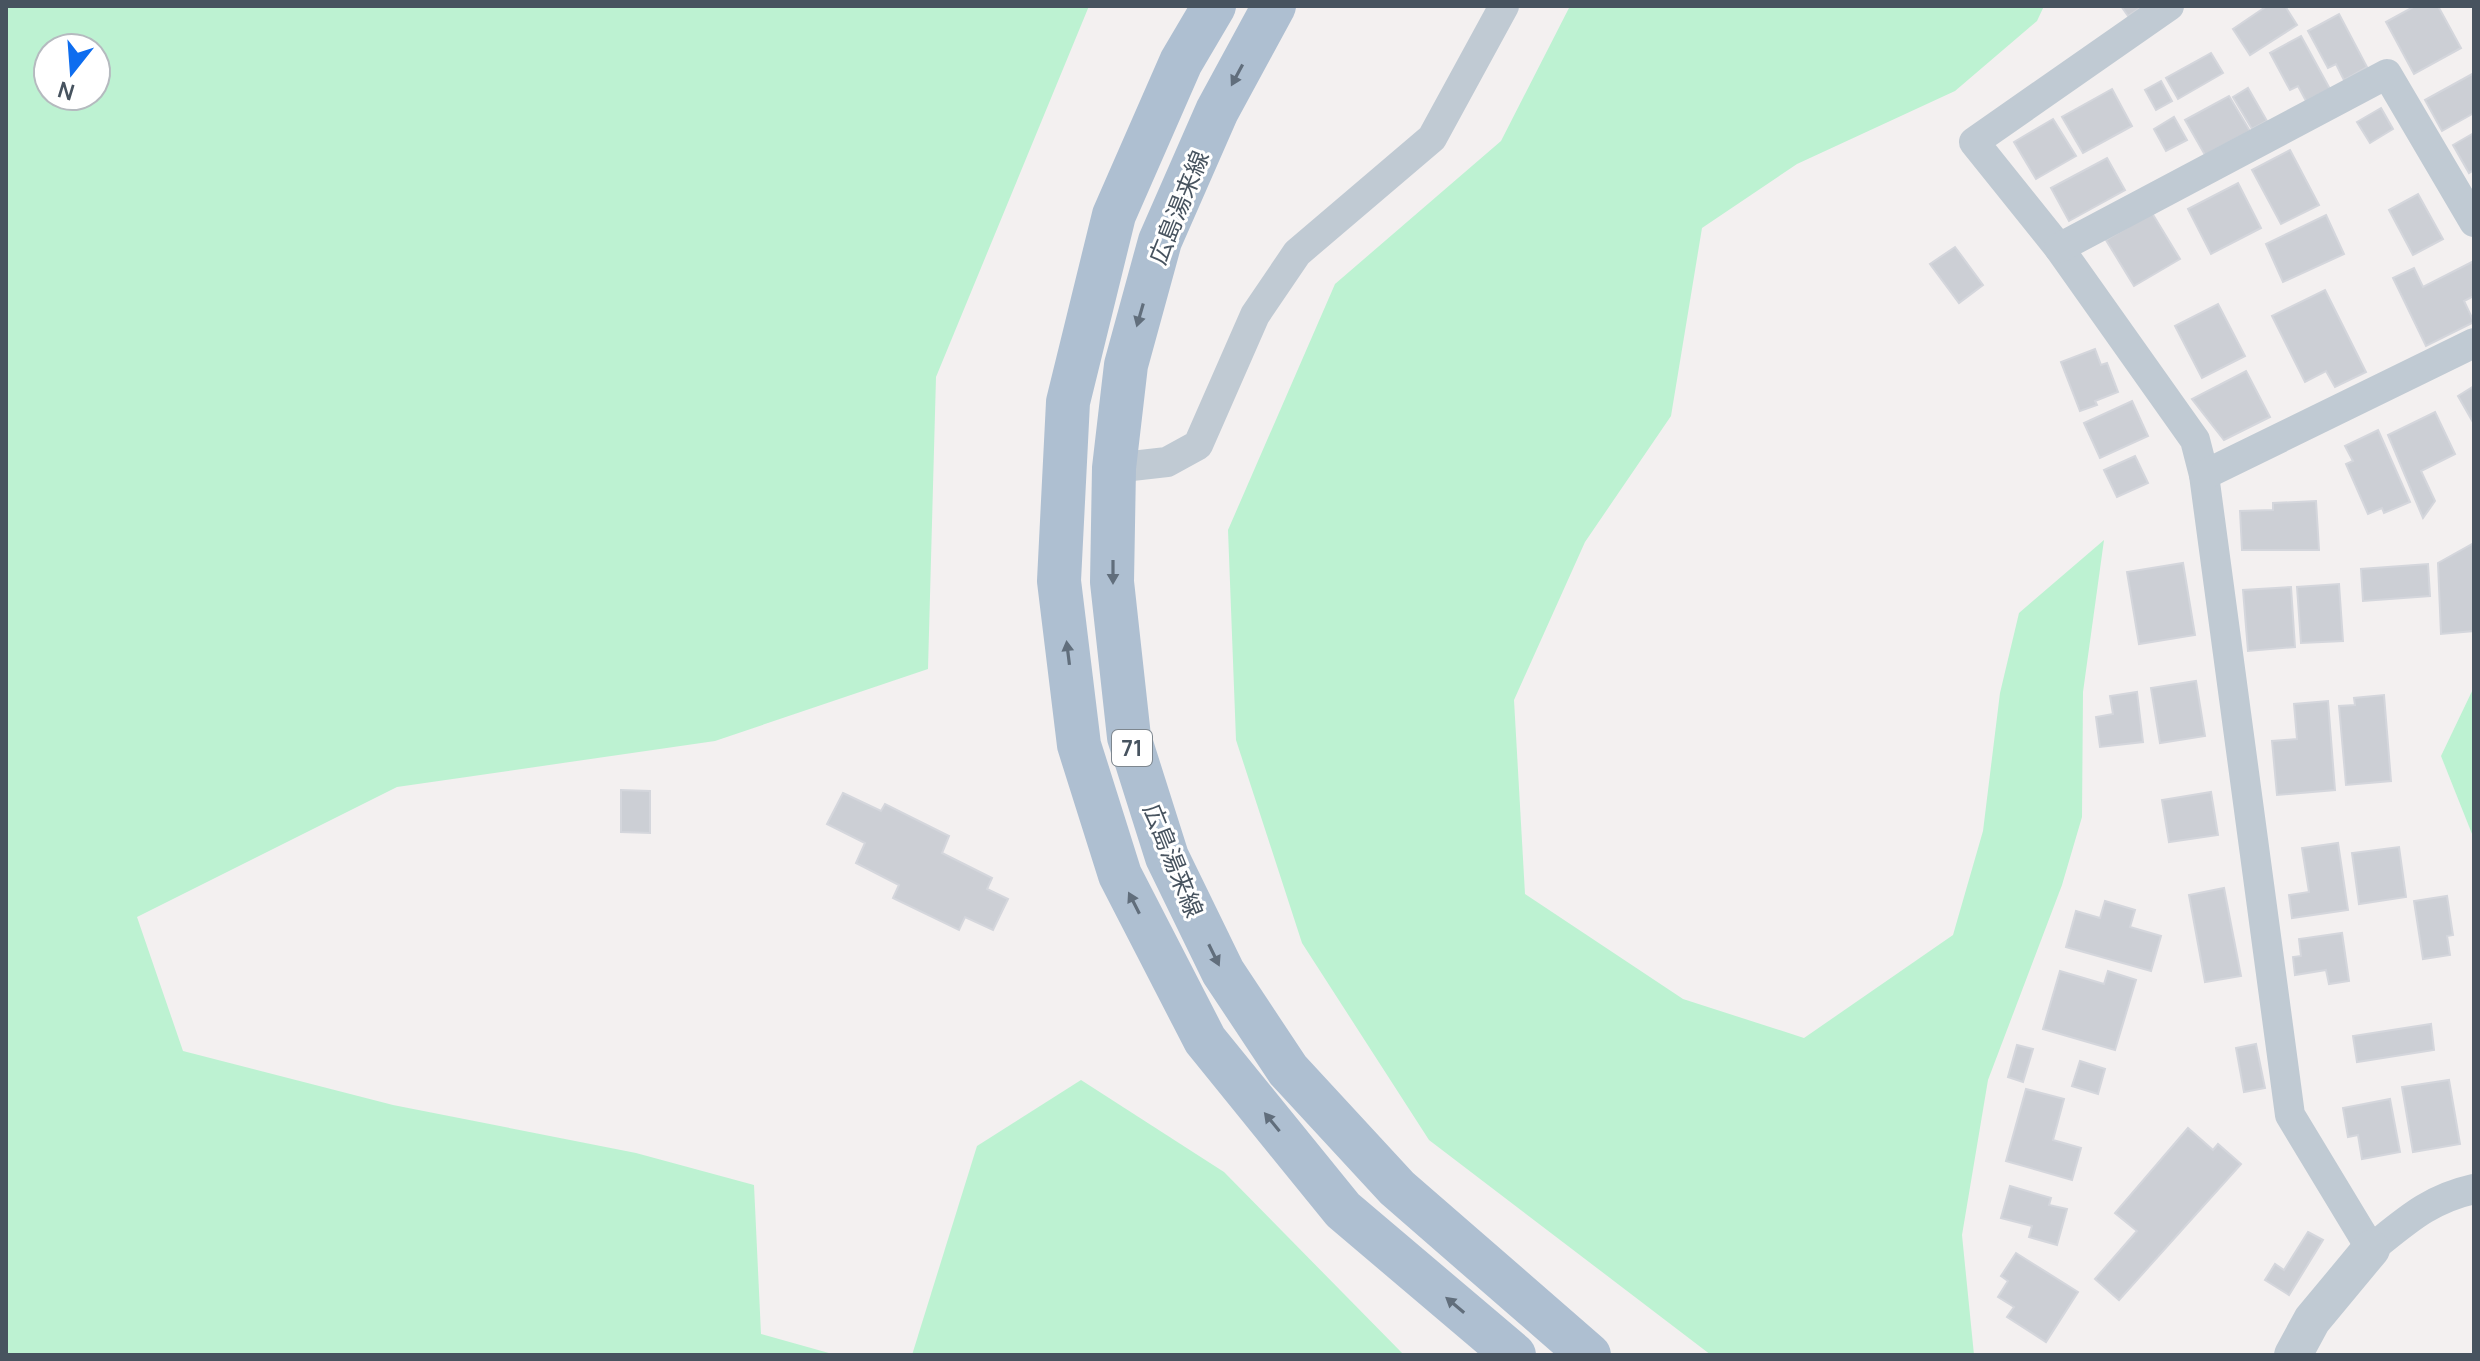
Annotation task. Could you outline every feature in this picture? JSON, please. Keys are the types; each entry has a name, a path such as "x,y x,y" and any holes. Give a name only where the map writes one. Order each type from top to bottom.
{"main road":[{"name":"広島湯来線","path":"1214,6 1181,62 1114,215 1068,402 1059,581 1079,745 1120,875 1205,1040 1343,1210 1514,1355"},
{"name":"広島湯来線","path":"1274,6 1217,111 1160,241 1126,365 1114,468 1112,582 1129,737 1167,857 1223,972 1288,1070 1397,1188 1589,1355"}],"street":[{"path":"1114,468 1167,462 1198,445 1255,315 1297,253 1432,138 1504,6"},
{"path":"2169,6 1974,142 2059,248 2195,440 2204,475 2290,1115 2371,1249"},
{"path":"2059,248 2387,74 2474,222"},
{"path":"2204,475 2474,343"},
{"path":"2293,1355 2312,1320 2371,1249 2421,1208 2444,1197 2474,1189"}],"green space":[{"path":"6,6 1089,6 936,377 928,669 715,741 397,787 137,917 183,1051 393,1105 636,1153 754,1185 761,1334 836,1355 6,1355"},
{"path":"1570,6 2044,6 2037,21 1955,91 1797,164 1702,228 1671,416 1585,542 1514,700 1525,894 1683,999 1804,1038 1953,935 1983,831 2000,693 2019,613 2104,540 2083,692 2082,817 2062,885 1988,1080 1962,1235 1974,1355 1711,1355 1429,1140 1302,943 1236,740 1228,530 1335,284 1501,141"},
{"path":"2474,687 2474,839 2441,756"},
{"path":"1081,1080 1224,1172 1404,1355 912,1355 977,1146"}],"building":[{"path":"2121,6 2143,6 2128,16"},
{"path":"2267,6 2285,6 2297,25 2250,55 2233,29"},
{"path":"2415,6 2438,6 2461,48 2414,74 2386,22"},
{"path":"2339,14 2367,67 2344,80 2336,64 2328,68 2308,31"},
{"path":"2301,36 2330,89 2306,101 2298,86 2290,90 2270,53"},
{"path":"2211,53 2223,73 2178,99 2166,78"},
{"path":"2474,73 2474,113 2442,131 2425,100"},
{"path":"2161,81 2172,101 2156,110 2145,90"},
{"path":"2248,88 2267,121 2252,129 2233,97"},
{"path":"2112,89 2132,126 2083,153 2062,117"},
{"path":"2229,96 2250,131 2205,155 2185,120"},
{"path":"2381,108 2393,129 2370,143 2357,122"},
{"path":"2174,117 2187,140 2166,151 2154,129"},
{"path":"2053,119 2076,156 2036,179 2014,142"},
{"path":"2474,133 2474,170 2469,173 2453,145"},
{"path":"2290,150 2319,205 2281,224 2252,170"},
{"path":"2107,158 2125,190 2069,221 2051,188"},
{"path":"2238,183 2261,228 2211,254 2188,209"},
{"path":"2418,194 2443,239 2413,255 2389,210"},
{"path":"2152,213 2180,259 2134,286 2106,240"},
{"path":"2326,215 2344,254 2283,282 2266,244"},
{"path":"1955,247 1983,285 1959,303 1930,264"},
{"path":"2474,261 2474,296 2464,301 2474,322 2426,346 2393,278 2414,268 2423,287"},
{"path":"2325,290 2366,372 2335,387 2326,371 2305,382 2272,316"},
{"path":"2218,304 2245,356 2202,378 2175,326"},
{"path":"2095,349 2101,365 2107,363 2118,392 2080,411 2061,362"},
{"path":"2246,371 2270,417 2224,440 2192,399"},
{"path":"2474,386 2474,424 2458,396"},
{"path":"2132,401 2148,436 2100,458 2084,423"},
{"path":"2435,412 2455,454 2421,471 2435,501 2423,518 2388,435"},
{"path":"2378,430 2410,502 2384,513 2382,508 2368,514 2346,464 2353,461 2345,446"},
{"path":"2135,456 2148,483 2117,497 2104,470"},
{"path":"2316,501 2319,550 2242,550 2240,511 2273,510 2273,503"},
{"path":"2474,543 2474,631 2441,634 2438,563"},
{"path":"2183,563 2195,635 2139,644 2127,572"},
{"path":"2428,564 2430,596 2363,601 2361,569"},
{"path":"2339,584 2343,641 2301,643 2297,587"},
{"path":"2291,587 2295,647 2248,651 2243,590"},
{"path":"2196,681 2205,736 2160,743 2151,688"},
{"path":"2137,692 2143,742 2100,747 2096,717 2113,714 2110,696"},
{"path":"2384,695 2391,781 2346,785 2339,706 2355,705 2354,698"},
{"path":"2328,701 2335,790 2277,795 2272,741 2297,739 2294,704"},
{"path":"621,790 650,791 650,833 621,832"},
{"path":"2211,792 2218,835 2169,842 2162,800"},
{"path":"843,793 881,811 885,804 949,836 942,853 992,878 987,889 1008,899 993,930 965,917 959,930 893,898 899,885 856,863 865,843 827,824"},
{"path":"2338,843 2348,910 2292,918 2289,895 2309,892 2302,848"},
{"path":"2399,847 2406,897 2359,904 2352,853"},
{"path":"2224,888 2241,976 2205,982 2189,895"},
{"path":"2447,896 2453,935 2447,936 2450,955 2423,959 2414,901"},
{"path":"2105,901 2135,910 2130,927 2161,936 2151,971 2066,947 2076,911 2100,918"},
{"path":"2342,933 2349,981 2329,984 2326,970 2295,975 2293,957 2301,956 2299,939"},
{"path":"2060,971 2104,984 2108,971 2136,980 2115,1050 2043,1029"},
{"path":"2431,1024 2434,1050 2357,1062 2353,1036"},
{"path":"2256,1044 2265,1088 2244,1092 2236,1048"},
{"path":"2017,1045 2033,1049 2023,1082 2008,1077"},
{"path":"2080,1061 2105,1069 2098,1094 2072,1086"},
{"path":"2449,1080 2460,1144 2413,1152 2402,1087"},
{"path":"2026,1089 2064,1099 2053,1140 2081,1148 2072,1180 2006,1161"},
{"path":"2390,1099 2400,1152 2362,1159 2358,1135 2348,1137 2343,1108"},
{"path":"2188,1128 2213,1150 2218,1144 2241,1164 2119,1300 2095,1279 2137,1231 2115,1213"},
{"path":"2010,1186 2051,1198 2049,1205 2067,1209 2057,1245 2029,1237 2032,1226 2001,1218"},
{"path":"2308,1232 2323,1240 2289,1295 2265,1280 2275,1264 2284,1270"},
{"path":"2016,1253 2078,1292 2046,1342 2007,1317 2014,1307 1998,1297 2008,1281 2001,1276"}]}
